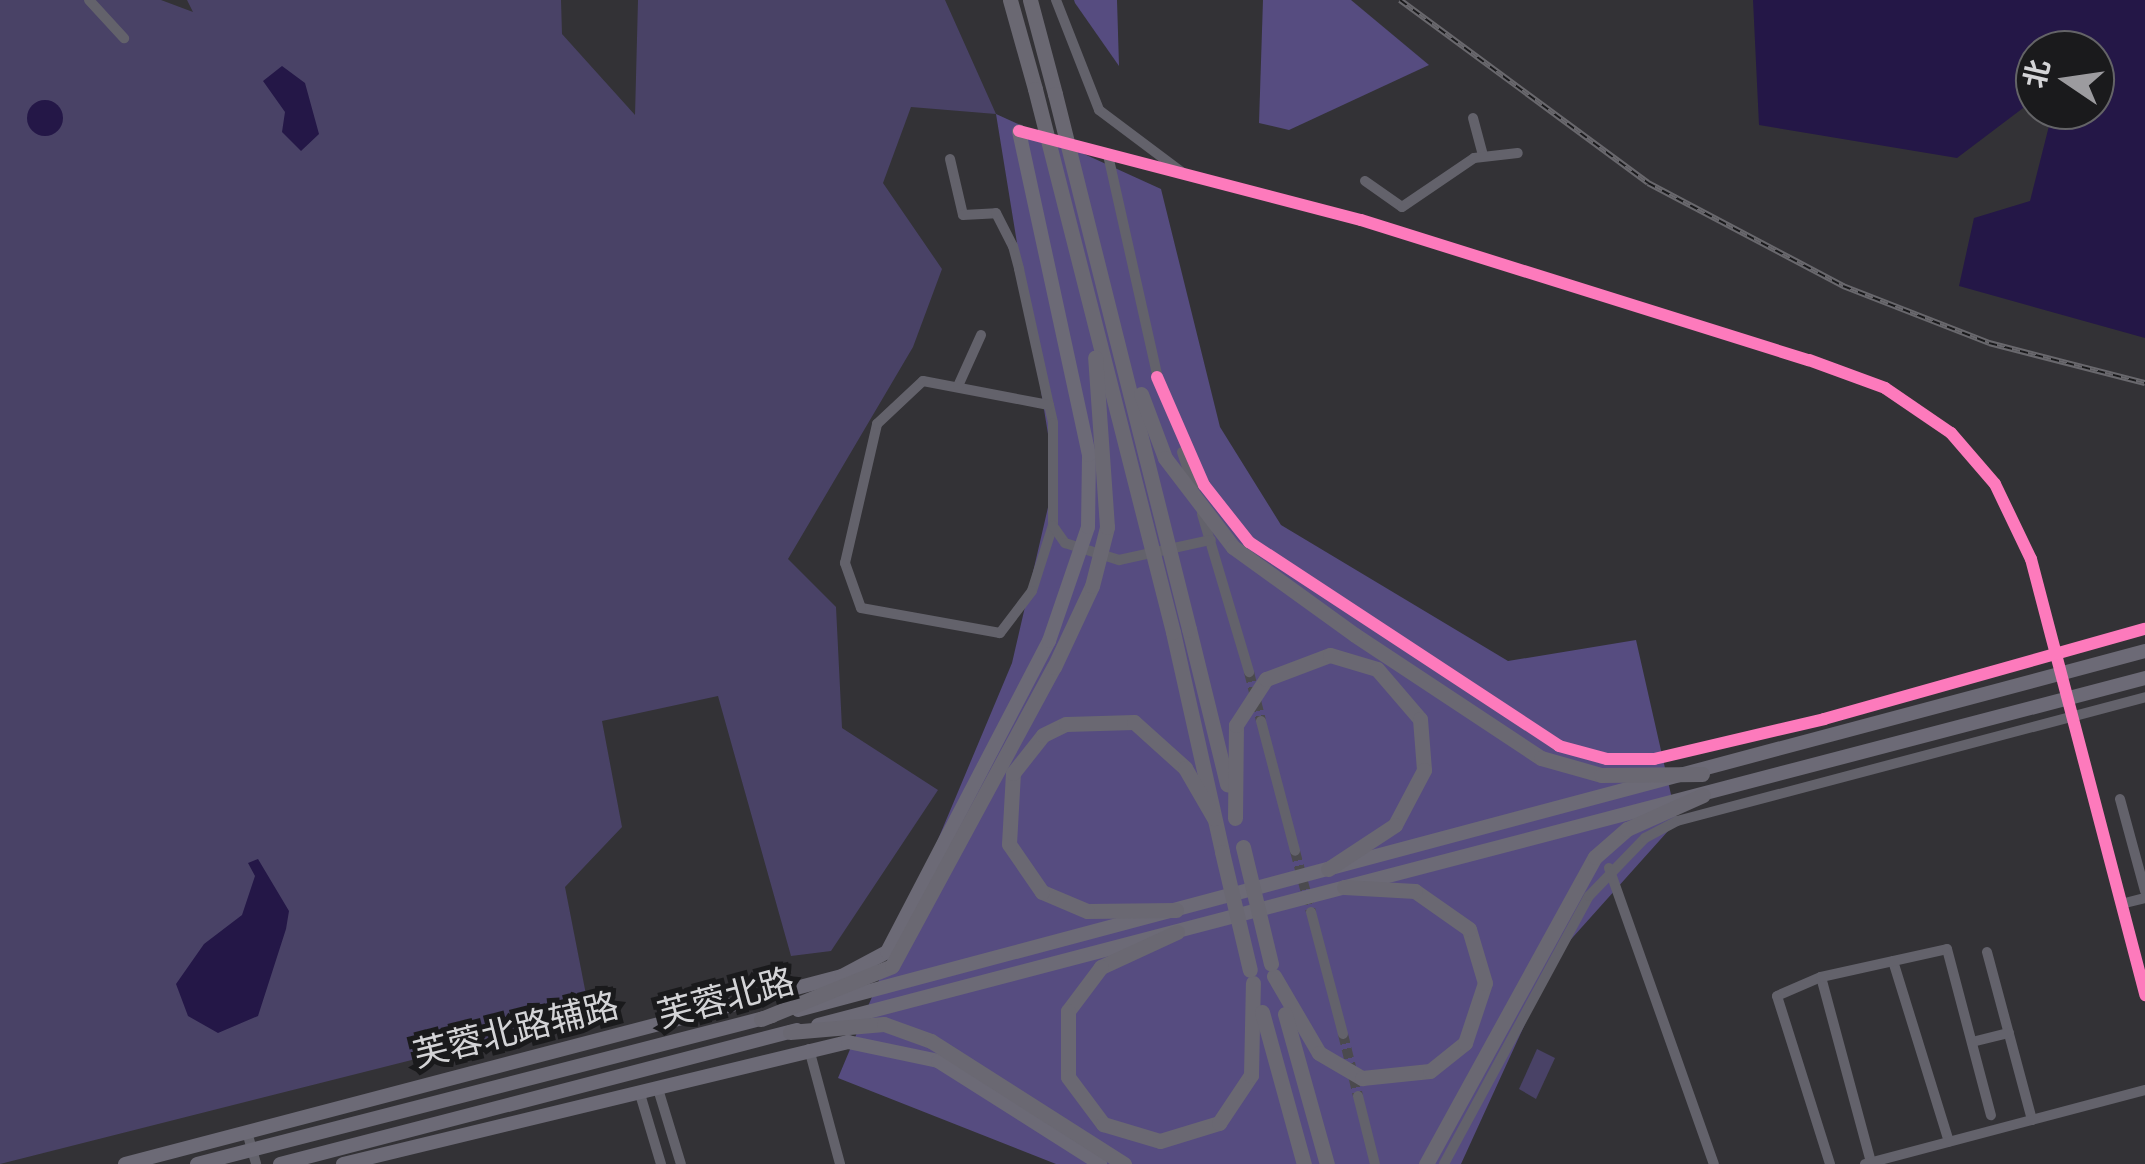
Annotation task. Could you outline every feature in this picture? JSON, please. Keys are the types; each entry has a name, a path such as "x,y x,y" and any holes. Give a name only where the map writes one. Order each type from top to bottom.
{"highway":[{"path":"1010,0 1087,298 1236,818 1272,970 1327,1164"},
{"path":"1030,0 1114,322 1181,631 1222,852 1304,1164"},
{"path":"761,1019 892,966 1054,667 1092,586 1110,504 1087,298"},
{"path":"1114,322 1166,458 1208,518 1255,564 1542,758 1602,775 1702,774"},
{"path":"1236,818 1236,725 1266,679 1330,655 1376,670 1420,719 1424,770 1395,825 1328,869"},
{"path":"1176,910 1087,911 1042,892 1009,844 1013,773 1043,736 1066,724 1134,722 1185,768 1214,818"},
{"path":"1426,1164 1482,1055 1595,856 1627,830 1703,795"},
{"path":"1272,970 1319,1054 1362,1078 1430,1071 1465,1043 1485,983 1469,929 1415,891 1344,887"},
{"path":"1178,932 1100,967 1068,1011 1068,1077 1103,1124 1160,1142 1219,1123 1252,1076 1252,976"},
{"path":"790,1032 884,1024 931,1041 1104,1159 1124,1164"}],"main road":[{"name":"芙蓉北路辅路","path":"125,1164 879,961 908,922 1049,640 1085,548 1089,455 1019,131"},
{"name":"芙蓉北路","path":"196,1164 254,1156 296,1137 1702,774 2145,652"},
{"name":"芙蓉北路","path":"280,1164 2145,678"},
{"path":"343,1164 380,1160 810,1049 875,1043 915,1051 1104,1159"}],"street":[{"path":"90,0 124,38"},
{"path":"1056,0 1100,110 1184,174"},
{"path":"1473,118 1483,156"},
{"path":"1019,131 1394,230 1809,360 1921,410 1996,484 2031,559 2145,995"},
{"path":"1394,230 1402,206 1483,156 1518,152"},
{"path":"1108,156 1157,377 1211,540 1249,672"},
{"path":"950,160 963,214 996,213 1006,227 1049,405 1052,526 1017,618 992,636 878,614 851,594 846,556 875,427 924,380 1049,405"},
{"path":"1365,181 1402,206"},
{"path":"958,386 981,335"},
{"path":"1157,377 1204,484 1249,542 1560,746 1654,759 2145,629"},
{"path":"1052,526 1065,542 1126,560 1211,540"},
{"path":"1046,550 1065,542"},
{"path":"1444,1164 1609,868 1677,821 2145,698"},
{"path":"1262,721 1295,851"},
{"path":"2120,798 2143,874 2145,894 2121,904"},
{"path":"1609,868 1714,1164"},
{"path":"2115,881 2143,874"},
{"path":"1311,912 1342,1034"},
{"path":"1830,1164 1777,996 1821,977 1947,949 1991,1115"},
{"path":"1987,952 2032,1120"},
{"path":"1893,961 1949,1142"},
{"path":"1821,977 1868,1163 2145,1090"},
{"path":"1972,1042 2009,1034"},
{"path":"810,1049 840,1164"},
{"path":"658,1089 680,1164"},
{"path":"640,1094 661,1164"},
{"path":"1358,1096 1375,1164"},
{"path":"290,1120 303,1161"},
{"path":"247,1132 254,1156"}],"shaded area":[{"path":"0,0 161,0 193,12 187,0 561,0 562,34 635,115 638,0 945,0 996,114 911,107 883,183 942,269 913,347 788,559 836,607 842,728 938,790 831,951 791,956 718,696 602,721 622,827 565,887 590,1015 0,1164"},
{"path":"1074,0 1117,0 1119,66 1075,3"},
{"path":"1263,0 1351,0 1429,65 1289,130 1259,123"},
{"path":"1753,0 2145,0 2145,338 1959,286 1974,218 2030,201 2048,130 2115,130 2115,30 2015,30 2015,114 1957,158 1759,125"},
{"path":"282,66 305,83 319,134 301,151 282,132 285,112 263,81"},
{"path":"45,100 58,105 63,118 58,131 45,136 32,131 27,118 32,105"},
{"path":"996,114 1161,189 1220,427 1281,525 1508,661 1636,640 1677,821 1556,956 1461,1164 1056,1164 838,1078 1012,663 1055,477"},
{"path":"258,859 289,911 286,929 258,1016 218,1033 188,1016 176,984 204,944 242,915 255,876 248,863"},
{"path":"1537,1049 1555,1058 1536,1099 1519,1089"}],"tunnel":[{"path":"1249,672 1261,721"},
{"path":"1295,851 1311,912"},
{"path":"1343,1034 1358,1096"}],"railway":[{"path":"1400,0 1648,183 1843,286 1989,343 2145,383"}],"cycle path":[{"path":"1019,131 1361,220 1809,360 1885,388 1951,433 1995,484 2031,559 2145,995"},
{"path":"1157,377 1204,485 1249,542 1559,746 1607,759 1654,759 1824,719 2145,629"}]}
